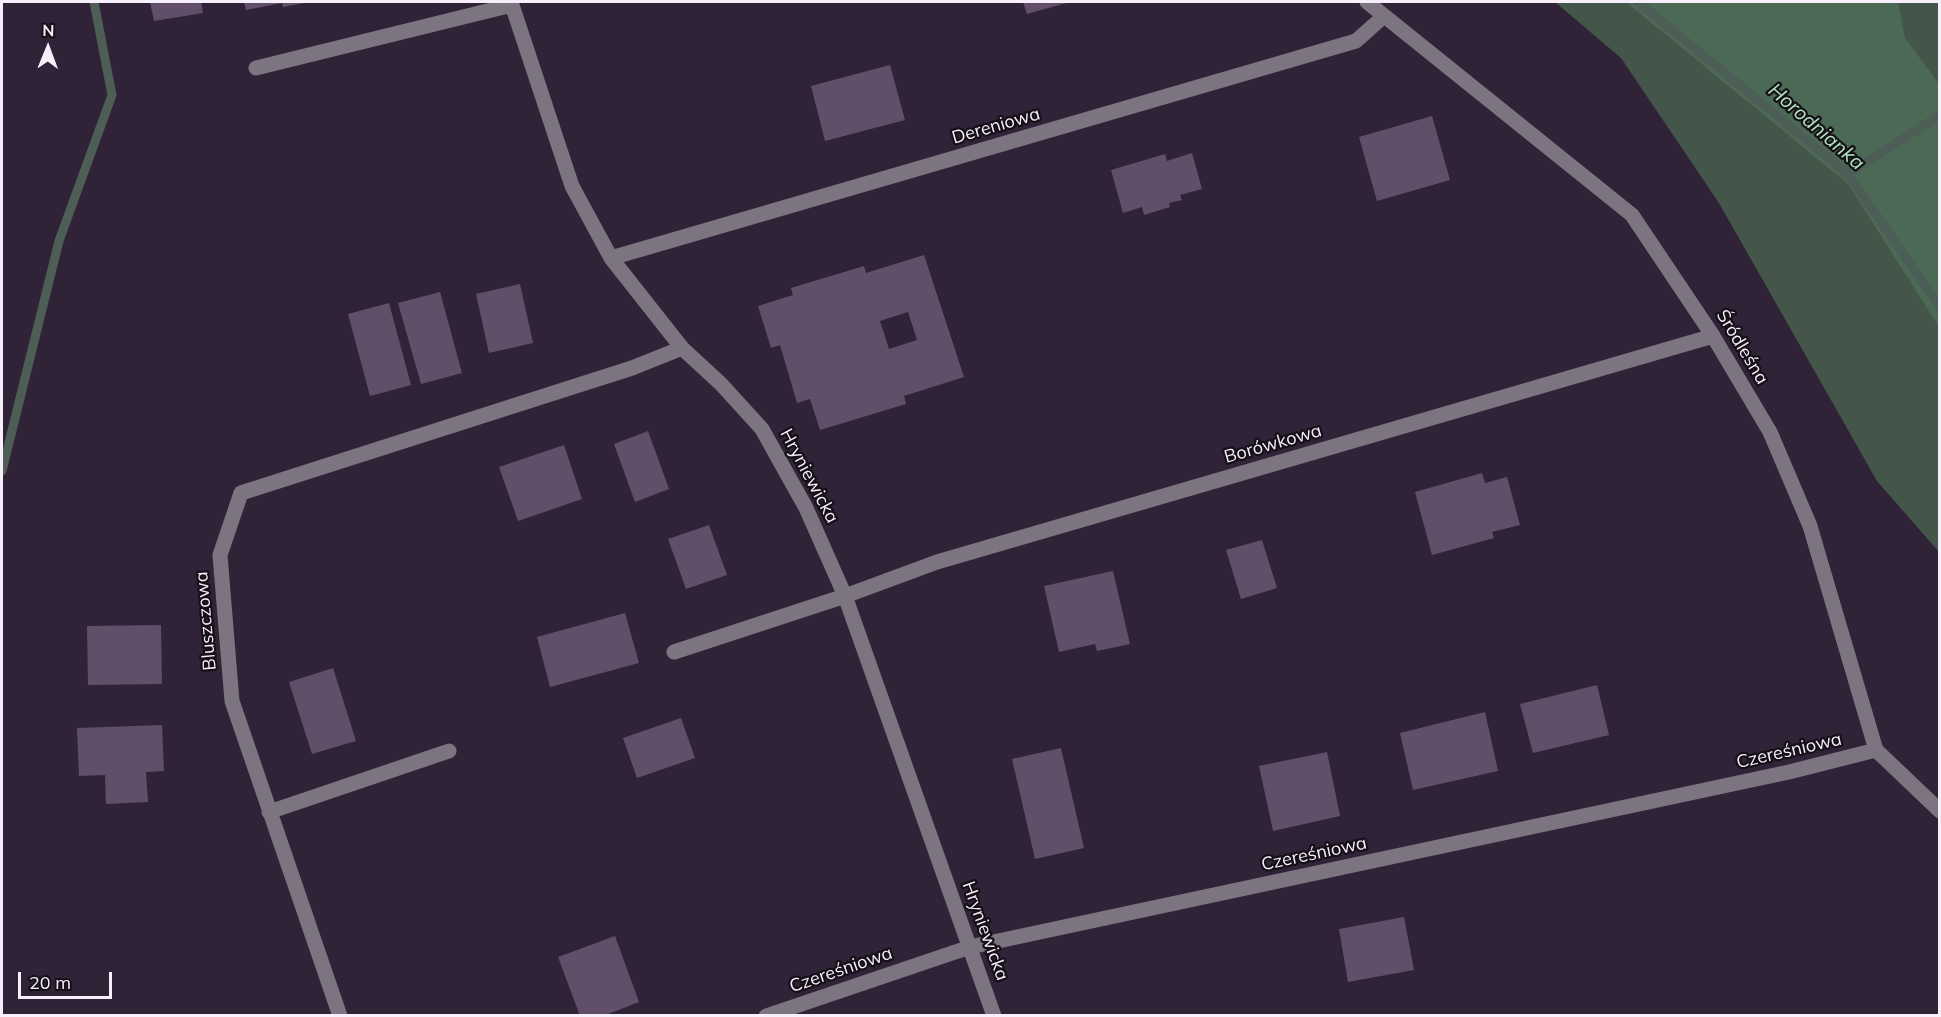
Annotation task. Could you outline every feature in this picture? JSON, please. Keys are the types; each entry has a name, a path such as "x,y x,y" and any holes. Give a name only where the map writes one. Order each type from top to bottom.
{"street":[{"name":"Śródleśna","path":"1367,2 1632,215 1713,336 1770,432 1810,526 1876,750 1940,811"},
{"path":"256,68 511,3"},
{"name":"Hryniewicka","path":"511,3 572,186 611,258 682,348 721,384 762,429 806,508 845,596 994,1016"},
{"name":"Dereniowa","path":"611,258 1356,41 1384,16"},
{"name":"Borówkowa","path":"674,652 845,596 937,562 1713,336"},
{"name":"Bluszczowa","path":"340,1016 232,700 220,555 241,493 632,368 682,348"},
{"name":"Czereśniowa","path":"766,1016 970,947 1778,775 1876,750"},
{"path":"269,812 449,751"}],"green space":[{"path":"1555,2 1939,2 1939,552 1877,481 1719,203 1621,58"},
{"path":"1626,2 1898,2 1905,38 1939,84 1939,327 1848,184"}],"building":[{"path":"150,2 201,2 203,13 154,21"},
{"path":"244,2 304,3 283,7 282,3 246,10"},
{"path":"1023,2 1070,2 1027,14"},
{"path":"890,65 905,120 825,141 811,86"},
{"path":"1432,116 1450,180 1377,201 1359,137"},
{"path":"1192,153 1202,189 1180,195 1182,200 1169,203 1170,207 1144,215 1142,207 1123,213 1111,170 1165,154 1167,161"},
{"path":"924,255 964,377 904,396 906,404 820,430 810,399 797,403 780,345 771,348 758,306 793,295 791,288 864,266 866,273","holes":["908,312 917,340 889,349 880,321"]},
{"path":"520,284 533,343 489,353 476,294"},
{"path":"440,292 462,373 421,384 398,303"},
{"path":"389,303 411,385 370,396 348,314"},
{"path":"648,431 669,489 635,502 614,444"},
{"path":"564,445 582,499 518,521 499,467"},
{"path":"1482,473 1485,483 1507,477 1520,525 1492,532 1494,538 1432,555 1415,492"},
{"path":"709,525 727,575 686,589 668,539"},
{"path":"1262,540 1277,588 1241,599 1226,550"},
{"path":"1113,571 1130,644 1097,651 1095,644 1059,652 1044,586"},
{"path":"625,613 639,663 550,687 537,637"},
{"path":"161,625 162,684 88,685 87,626"},
{"path":"333,668 356,741 312,754 289,682"},
{"path":"1597,685 1609,735 1533,753 1520,704"},
{"path":"1485,712 1498,771 1413,790 1400,733"},
{"path":"681,718 695,758 637,778 623,738"},
{"path":"162,725 164,771 146,772 148,802 106,804 105,775 79,776 77,728"},
{"path":"1061,748 1084,848 1035,859 1012,759"},
{"path":"1327,752 1340,816 1273,831 1259,766"},
{"path":"1404,917 1414,970 1348,982 1339,929"},
{"path":"615,936 639,1002 603,1016 580,1016 558,957"}],"waterway":[{"path":"2,471 59,241 112,95 94,2"},
{"name":"Horodnianka","path":"1638,2 1848,174 1940,307"},
{"path":"1848,174 1940,115"}]}
